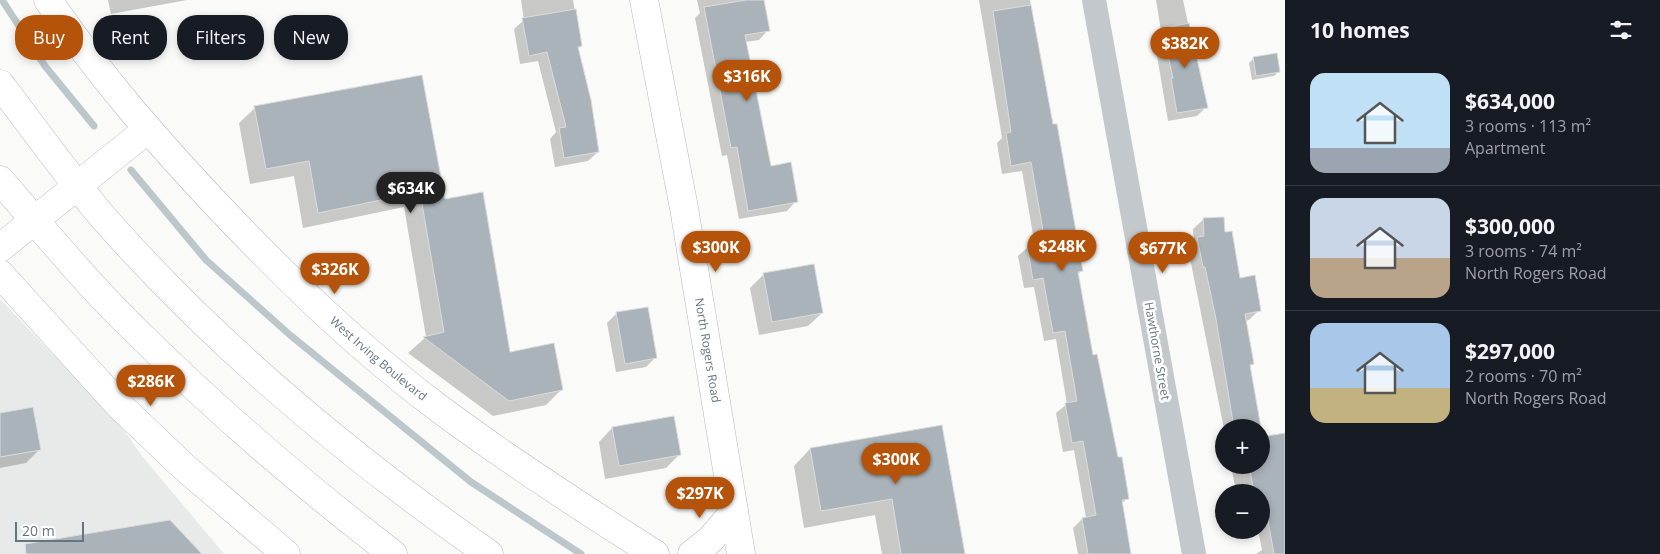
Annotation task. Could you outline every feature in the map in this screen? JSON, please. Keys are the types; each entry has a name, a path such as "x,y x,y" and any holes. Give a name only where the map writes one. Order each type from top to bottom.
{"street":[{"name":"West Irving Boulevard","path":"48,0 106,81 148,129 274,265 326,316 441,410 655,554"},
{"name":"North Rogers Road","path":"644,0 684,208 741,554"},
{"name":"Hawthorne Street","path":"1094,0 1194,554"},
{"path":"0,84 77,186 108,223 172,292 268,381 380,476 489,554"},
{"path":"0,248 148,129"},
{"path":"0,180 125,320 250,439 312,492 393,554"},
{"path":"0,274 119,405 184,467 286,554"},
{"path":"692,554 710,540 734,512"}],"shaded area":[{"path":"0,299 122,427 142,456 224,554 0,554"}],"building":[{"path":"746,0 764,0 770,31 745,35 771,166 791,162 798,202 748,211 737,147 731,148 704,7"},
{"path":"1031,5 1053,124 1057,124 1083,271 1078,272 1093,355 1097,354 1118,457 1122,457 1129,499 1122,500 1131,554 1088,554 1082,518 1096,515 1083,441 1072,443 1065,403 1077,401 1065,331 1053,333 1043,278 1033,280 1027,246 1045,242 1031,162 1011,166 1006,133 1011,132 993,11"},
{"path":"576,9 582,46 578,47 591,100 599,152 564,158 559,128 566,127 547,52 529,56 522,18"},
{"path":"1189,23 1208,108 1177,113 1171,78 1173,78 1162,29"},
{"path":"1277,53 1280,72 1256,76 1253,57"},
{"path":"422,75 445,199 483,192 510,352 554,343 563,390 509,401 423,337 444,332 420,192 318,213 309,161 266,169 254,106"},
{"path":"1224,217 1225,232 1232,231 1240,278 1255,275 1261,311 1245,314 1254,364 1250,365 1259,419 1233,419 1216,319 1197,237 1204,236 1203,218"},
{"path":"814,264 823,313 772,322 763,273"},
{"path":"648,307 657,358 625,364 616,312"},
{"path":"33,407 41,450 0,457 0,413"},
{"path":"674,416 681,455 619,466 612,427"},
{"path":"942,425 965,554 901,554 892,499 821,511 810,448"},
{"path":"1285,433 1285,554 1274,554 1270,532 1270,484 1253,484 1251,474 1270,474 1270,436"},
{"path":"170,520 202,554 26,554 25,544"}],"waterway":[{"path":"2,0 45,66 94,126"},
{"path":"131,170 206,260 290,335 471,482 581,554"}]}
